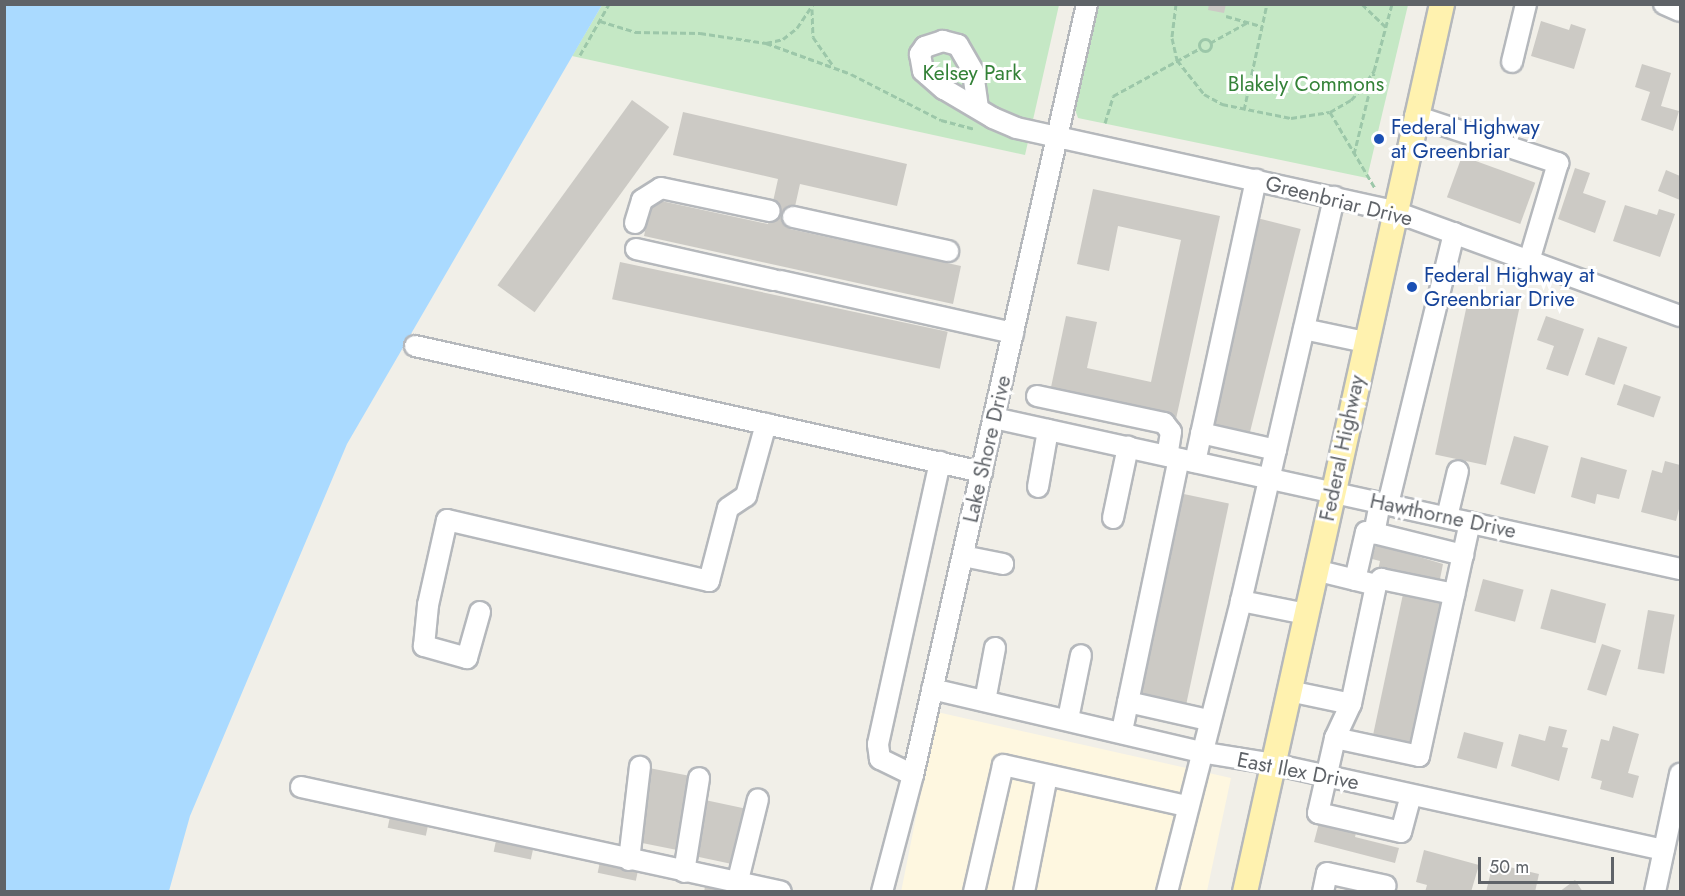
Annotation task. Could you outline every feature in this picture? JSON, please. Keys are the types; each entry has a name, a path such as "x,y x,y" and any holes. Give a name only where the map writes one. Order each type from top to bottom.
{"main road":[{"name":"Federal Highway","path":"1245,891 1393,210 1442,4"}],"street":[{"name":"Lake Shore Drive","path":"882,891 913,775 1087,4"},
{"path":"1512,62 1526,4"},
{"path":"1664,4 1680,11"},
{"name":"Greenbriar Drive","path":"978,108 1016,128 1057,135 1393,210 1680,316"},
{"path":"1415,116 1558,163 1529,261"},
{"path":"1122,731 1180,459 1201,433 1256,180"},
{"path":"635,223 642,200 661,188 770,211"},
{"path":"1167,891 1208,720 1241,601 1334,197"},
{"path":"793,217 948,251"},
{"path":"1374,533 1384,503 1454,233"},
{"path":"636,249 1013,333"},
{"path":"1304,329 1365,342"},
{"path":"415,346 982,472"},
{"path":"1037,396 1164,423 1171,432 1180,459"},
{"name":"Hawthorne Drive","path":"994,418 1680,569"},
{"path":"480,612 467,658 424,646 428,605 447,520 709,581 728,508 746,496 766,424"},
{"path":"1038,487 1048,430"},
{"path":"1201,433 1276,450"},
{"path":"1113,518 1128,447"},
{"path":"913,775 880,759 878,744 940,462"},
{"path":"1447,517 1458,471"},
{"path":"1335,738 1419,756 1470,523"},
{"path":"1355,580 1366,532 1463,555"},
{"path":"963,556 1003,564"},
{"path":"1315,570 1376,585"},
{"path":"1411,795 1401,832 1318,813 1324,776 1335,738 1352,704 1376,585 1381,579 1454,594"},
{"path":"1241,601 1306,614"},
{"path":"986,701 995,648"},
{"path":"1068,719 1082,655"},
{"name":"East Ilex Drive","path":"932,689 1122,731 1200,752 1273,764 1664,850"},
{"path":"1289,691 1352,704"},
{"path":"1128,702 1208,720"},
{"path":"974,891 1003,765 1186,807"},
{"path":"629,860 639,767"},
{"path":"1655,891 1680,774"},
{"path":"1024,891 1047,776"},
{"path":"684,872 699,778"},
{"path":"301,787 684,872 738,880 781,891"},
{"path":"738,880 758,799"},
{"path":"1323,891 1327,873 1386,886"}],"path":[{"path":"580,55 609,4"},
{"path":"1176,4 1172,38 1177,60 1204,94 1244,110 1291,118 1329,112 1351,100 1374,71"},
{"path":"1244,110 1268,4"},
{"path":"1362,4 1386,27"},
{"path":"1354,154 1392,4"},
{"path":"766,43 783,39 797,28 812,7"},
{"path":"812,7 813,37 834,67"},
{"path":"1226,16 1263,26"},
{"path":"600,21 645,33 700,33 766,43 834,67 940,120 984,132"},
{"path":"1105,123 1113,96 1199,49 1207,51 1210,43 1248,22"},
{"path":"1199,49 1202,40 1210,43"},
{"path":"1329,112 1368,180 1393,210"}],"shaded area":[{"path":"937,712 1231,778 1207,891 901,892"}],"green space":[{"name":"Kelsey Park","path":"602,5 1059,5 1025,155 572,56"},
{"name":"Blakely Commons","path":"1096,5 1408,5 1367,178 1078,118 1073,104"}],"water":[{"path":"5,4 602,5 347,444 190,816 169,891 5,891"}],"building":[{"path":"1209,4 1226,4 1224,13 1208,10"},
{"path":"1541,21 1569,30 1571,24 1586,29 1574,69 1531,56"},
{"path":"1642,64 1671,73 1661,106 1679,111 1673,131 1641,120 1650,92 1635,87"},
{"path":"632,100 669,127 535,312 497,285"},
{"path":"683,112 907,164 897,206 800,184 790,229 961,266 953,304 644,236 652,199 768,224 778,179 673,155"},
{"path":"1462,156 1535,183 1520,224 1447,197"},
{"path":"1575,168 1590,173 1583,193 1606,201 1595,233 1558,219"},
{"path":"1666,170 1680,176 1680,200 1658,191"},
{"path":"1093,189 1220,216 1176,419 1050,392 1066,316 1097,322 1087,368 1151,382 1181,240 1118,226 1109,271 1077,264"},
{"path":"1625,205 1657,215 1659,209 1675,214 1660,257 1613,241"},
{"path":"1257,218 1301,229 1248,439 1205,429"},
{"path":"620,262 948,332 940,369 612,299"},
{"path":"1469,295 1520,306 1486,465 1435,454"},
{"path":"1546,316 1584,329 1568,376 1546,369 1554,346 1537,340"},
{"path":"1598,337 1627,347 1614,385 1585,375"},
{"path":"1624,384 1661,397 1654,417 1617,405"},
{"path":"1514,436 1549,446 1535,494 1500,484"},
{"path":"1581,457 1627,470 1619,499 1597,494 1595,504 1571,497"},
{"path":"1665,461 1680,465 1680,505 1676,521 1641,512 1652,470 1662,473"},
{"path":"1179,493 1229,504 1185,709 1135,698"},
{"path":"1376,544 1443,564 1439,584 1378,570 1380,561 1372,559"},
{"path":"1483,579 1524,590 1515,622 1474,611"},
{"path":"1551,589 1606,604 1595,643 1540,629"},
{"path":"1403,594 1444,603 1413,748 1372,740"},
{"path":"1648,610 1675,615 1664,674 1638,669"},
{"path":"1602,644 1621,650 1606,696 1587,690"},
{"path":"1549,726 1567,730 1562,747 1568,748 1559,781 1511,766 1519,734 1545,741"},
{"path":"1613,726 1639,734 1628,773 1639,776 1633,798 1600,789 1602,781 1591,778 1601,739 1609,741"},
{"path":"1464,732 1504,743 1497,769 1457,758"},
{"path":"649,768 690,776 676,850 635,842"},
{"path":"705,800 746,809 734,864 693,856"},
{"path":"391,812 429,820 426,836 388,828"},
{"path":"1321,815 1358,825 1355,837 1399,848 1395,863 1314,842"},
{"path":"497,836 534,844 531,860 494,852"},
{"path":"1424,850 1479,865 1471,892 1425,892 1427,885 1416,882"},
{"path":"601,857 639,865 636,881 598,873"},
{"path":"1493,863 1539,874 1535,892 1486,892"},
{"path":"1575,880 1583,892 1559,892"},
{"path":"706,881 744,892 704,892"}],"place":[{"name":"Federal Highway at Greenbriar","path":"1379,139"},
{"name":"Federal Highway at Greenbriar Drive","path":"1412,287"}]}
